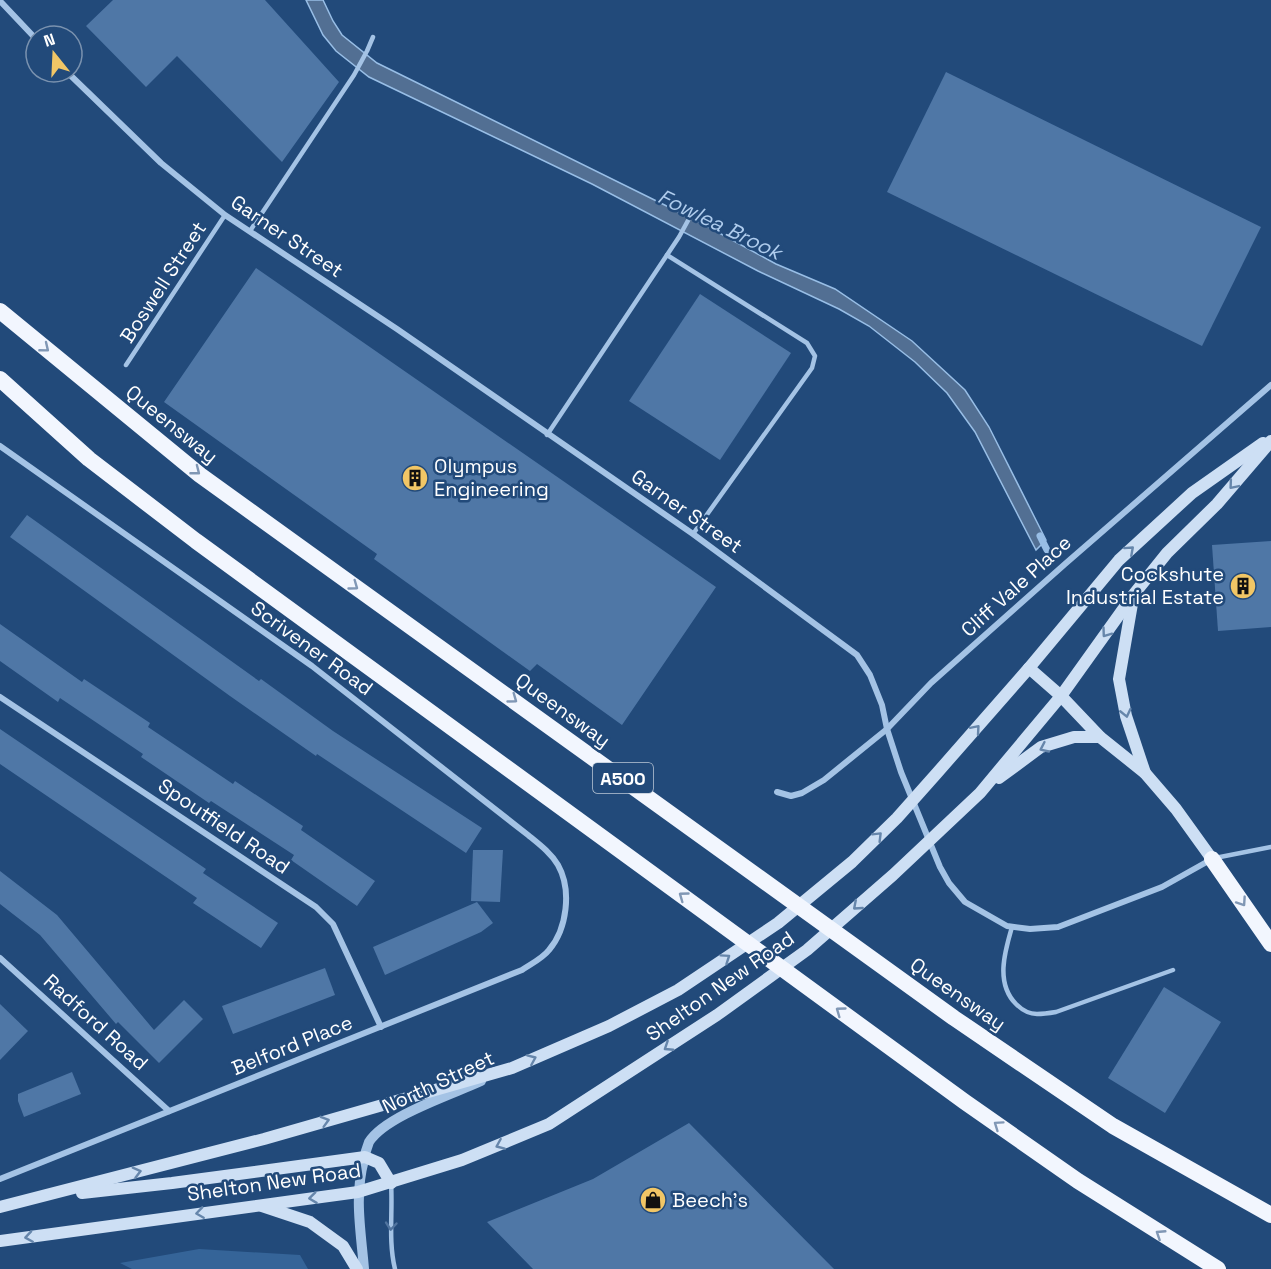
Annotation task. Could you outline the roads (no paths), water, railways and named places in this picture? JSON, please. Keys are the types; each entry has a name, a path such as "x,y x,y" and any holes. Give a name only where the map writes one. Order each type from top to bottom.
{"highway":[{"name":"Queensway","path":"0,311 200,475 954,1018 1113,1126 1271,1215"},
{"path":"0,379 89,459 206,548 965,1102 1078,1181 1218,1269"},
{"path":"1212,859 1271,944"}],"main road":[{"name":"Shelton New Road","path":"0,1241 357,1192 462,1160 549,1124 717,1015 807,950 893,875 980,793 1061,696 1134,594 1167,554 1217,504 1271,439"},
{"name":"Shelton New Road","path":"0,1207 264,1139 512,1068 609,1026 678,990 778,923 852,862 897,818 1029,669 1119,560 1192,493 1271,439"},
{"path":"1134,594 1119,679 1125,716 1145,773"},
{"path":"1029,669 1061,696 1100,736 1145,773 1176,809 1212,859"},
{"path":"980,793 1041,747 1074,737 1100,736"},
{"path":"39,1197 172,1183 365,1157 379,1163 391,1183"},
{"path":"258,1205 310,1222 343,1246 357,1269"}],"street":[{"path":"0,1 24,26"},
{"name":"Garner Street","path":"79,84 161,163 225,215 397,329 693,534 857,655 882,705 901,772 940,867 949,883 965,902 1007,926 1030,929 1058,927 1162,887 1212,859"},
{"name":"Cliff Vale Place","path":"777,792 791,796 802,793 824,780 887,729 931,683 1271,385"},
{"name":"Scrivener Road","path":"0,446 312,666 547,850 559,867 566,908"},
{"name":"Spoutfield Road","path":"0,697 316,907 333,924 381,1027"},
{"name":"Belford Place","path":"0,1179 522,970 549,951 561,928 566,908"},
{"name":"Radford Road","path":"0,958 169,1111"},
{"name":"North Street","path":"364,1269 357,1192 369,1142 395,1119 512,1068"}],"lane":[{"path":"250,231 354,75 373,37"},
{"name":"Boswell Street","path":"126,365 225,215"},
{"path":"547,435 668,255 691,215"},
{"path":"668,255 807,343 815,356 812,368 693,534"},
{"path":"1212,859 1271,847"},
{"path":"1012,927 1005,950 1004,984 1011,1000 1022,1010 1035,1014 1056,1012 1173,970"},
{"path":"391,1183 393,1210 390,1233 395,1269"}],"waterway":[{"name":"Fowlea Brook","path":"1040,536 1047,550"}],"place":[{"name":"Olympus Engineering","path":"415,478"},
{"name":"Cockshute Industrial Estate","path":"1243,586"},
{"name":"Beech's","path":"653,1200"}]}
